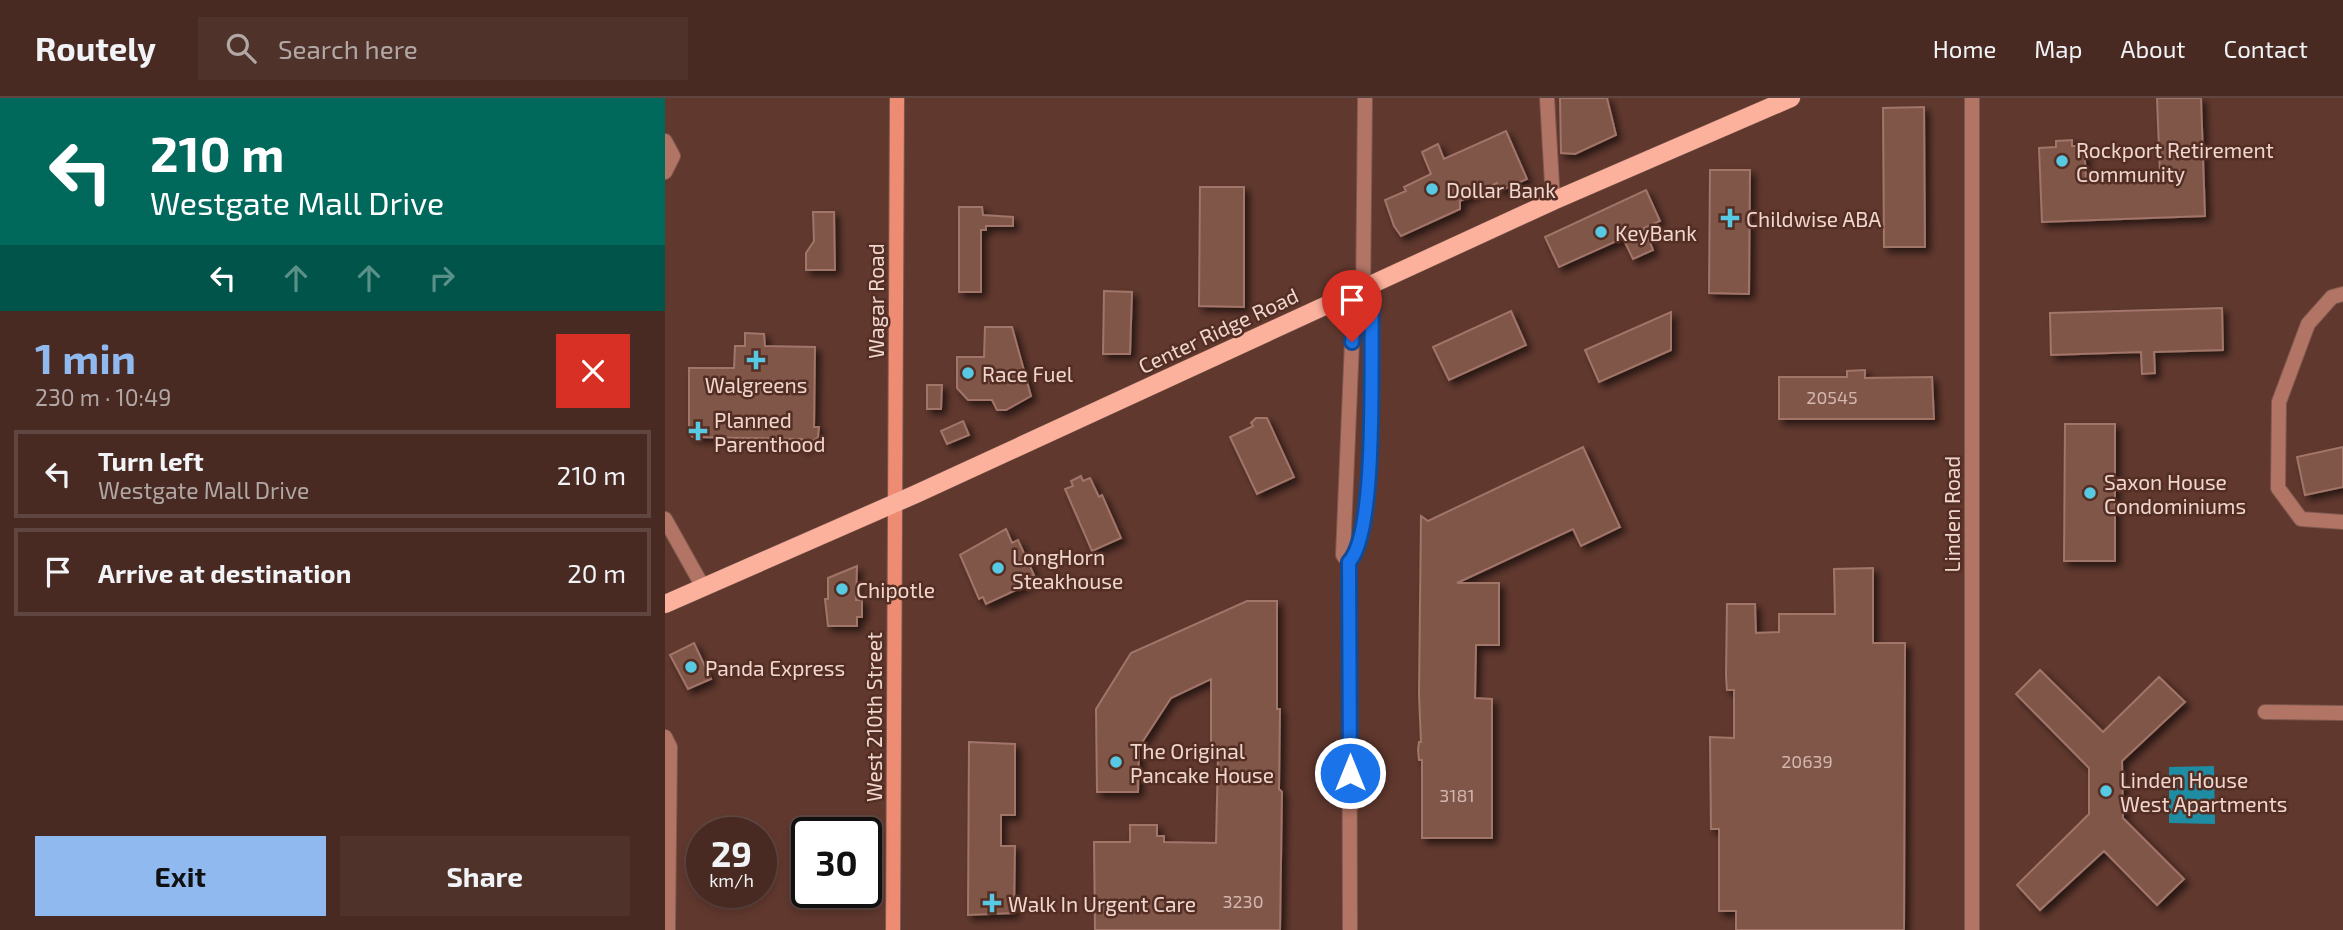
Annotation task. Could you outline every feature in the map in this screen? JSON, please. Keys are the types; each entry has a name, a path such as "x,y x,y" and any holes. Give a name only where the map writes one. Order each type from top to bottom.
{"main road":[{"name":"Center Ridge Road","path":"665,604 1363,295 1553,201 1791,98"}],"street":[{"name":"Wagar Road","path":"895,503 897,98"},
{"path":"1350,930 1349,562 1343,555 1353,318 1363,295 1364,98"},
{"path":"1547,98 1553,201"},
{"name":"Linden Road","path":"1972,98 1972,930"},
{"path":"665,141 673,156 665,172"},
{"path":"2343,294 2332,297 2308,324 2279,402 2276,421 2278,488 2287,504 2301,519 2343,522"},
{"path":"1349,562 1355,556 1361,535 1367,480 1372,307 1363,295"},
{"name":"West 210th Street","path":"893,930 895,503"},
{"path":"665,519 703,587"},
{"path":"2265,712 2343,713"},
{"path":"665,737 670,747 668,930"}],"water":[{"path":"2214,766 2215,824 2169,823 2169,767"}],"building":[{"path":"1560,98 1607,98 1616,135 1575,154 1561,153"},
{"name":"Rockport Retirement Community","path":"2157,98 2201,98 2205,216 2042,222 2039,148 2056,147 2056,141 2072,140 2072,146 2084,146 2086,177 2160,174"},
{"path":"1924,107 1925,247 1884,247 1883,108"},
{"path":"1506,131 1527,179 1500,191 1497,183 1460,201 1460,209 1401,236 1394,226 1385,200 1406,191 1404,187 1431,174 1422,152 1438,144 1444,159"},
{"path":"1710,170 1750,170 1749,294 1709,293"},
{"path":"1200,187 1244,187 1244,307 1199,306"},
{"name":"KeyBank","path":"1646,190 1660,221 1644,228 1653,250 1633,259 1623,238 1559,267 1545,237"},
{"path":"959,207 982,207 983,215 1013,217 1013,226 986,226 986,230 981,230 981,292 959,292"},
{"path":"813,212 834,212 835,270 806,270 806,253 814,241"},
{"path":"1104,291 1132,292 1130,354 1103,354"},
{"path":"2222,308 2223,350 2154,352 2155,373 2142,374 2141,352 2051,355 2050,313"},
{"path":"1511,311 1526,345 1449,380 1433,347"},
{"path":"1671,312 1671,350 1599,382 1585,350"},
{"path":"985,327 1012,327 1031,396 1006,410 997,410 992,400 968,400 957,388 957,357 984,357"},
{"name":"Walgreens","path":"745,333 764,334 765,346 815,347 814,427 819,427 818,437 802,449 802,439 693,437 689,433 689,368 734,368 735,346 745,346"},
{"path":"1865,370 1865,378 1932,377 1934,419 1779,419 1779,377 1847,377 1847,371"},
{"path":"927,385 942,385 941,409 927,409"},
{"path":"1256,418 1267,418 1294,477 1257,494 1230,437 1253,426 1251,423"},
{"path":"963,421 969,435 947,444 941,431"},
{"name":"Saxon House Condominiums","path":"2065,424 2115,424 2115,561 2064,561"},
{"path":"1583,447 1620,527 1581,546 1573,529 1457,583 1499,583 1499,645 1476,645 1475,698 1492,699 1492,838 1422,838 1422,760 1419,760 1418,750 1421,742 1421,516 1428,521"},
{"path":"2343,447 2343,487 2305,495 2297,457"},
{"path":"1081,476 1083,481 1090,478 1099,497 1102,495 1121,538 1092,551 1065,489 1073,486 1071,481"},
{"name":"LongHorn Steakhouse","path":"1006,529 1012,543 1018,540 1034,575 1028,578 1031,583 986,604 983,597 979,599 960,555"},
{"name":"Chipotle","path":"857,566 856,600 862,600 862,617 857,617 857,626 828,626 825,599 828,599 828,578"},
{"path":"1873,568 1873,643 1905,643 1904,930 1736,930 1736,911 1719,911 1719,829 1711,829 1710,737 1734,738 1734,690 1727,690 1726,676 1727,604 1755,604 1756,633 1779,632 1779,614 1835,614 1834,569"},
{"path":"1247,601 1277,601 1279,789 1282,792 1280,930 1095,930 1094,842 1130,842 1130,825 1157,825 1157,836 1164,836 1164,842 1216,843 1218,757 1211,757 1211,679 1171,698 1139,747 1138,792 1097,792 1096,709 1131,653"},
{"name":"Panda Express","path":"694,643 711,679 688,689 670,655"},
{"name":"Linden House West Apartments","path":"2040,670 2103,732 2159,677 2185,702 2122,761 2123,818 2184,879 2157,905 2104,851 2040,910 2017,885 2089,814 2089,768 2016,694"},
{"path":"969,742 1015,744 1015,815 1001,815 1001,846 1015,846 1014,913 968,915"}],"place":[{"name":"Rockport Retirement Community","path":"2062,161"},
{"name":"Dollar Bank","path":"1432,189"},
{"name":"Childwise ABA","path":"1730,218"},
{"name":"KeyBank","path":"1601,232"},
{"name":"Walgreens","path":"756,360"},
{"name":"Race Fuel","path":"968,373"},
{"name":"Planned Parenthood","path":"698,431"},
{"name":"Saxon House Condominiums","path":"2090,493"},
{"name":"LongHorn Steakhouse","path":"998,568"},
{"name":"Chipotle","path":"842,589"},
{"name":"Panda Express","path":"691,667"},
{"name":"The Original Pancake House","path":"1116,762"},
{"name":"Linden House West Apartments","path":"2106,791"},
{"name":"Walk In Urgent Care","path":"992,903"}],"route":[{"path":"1350,773 1349,562 1355,556 1364,511 1372,375 1372,307 1363,300 1356,308 1353,318 1352,342"}]}
